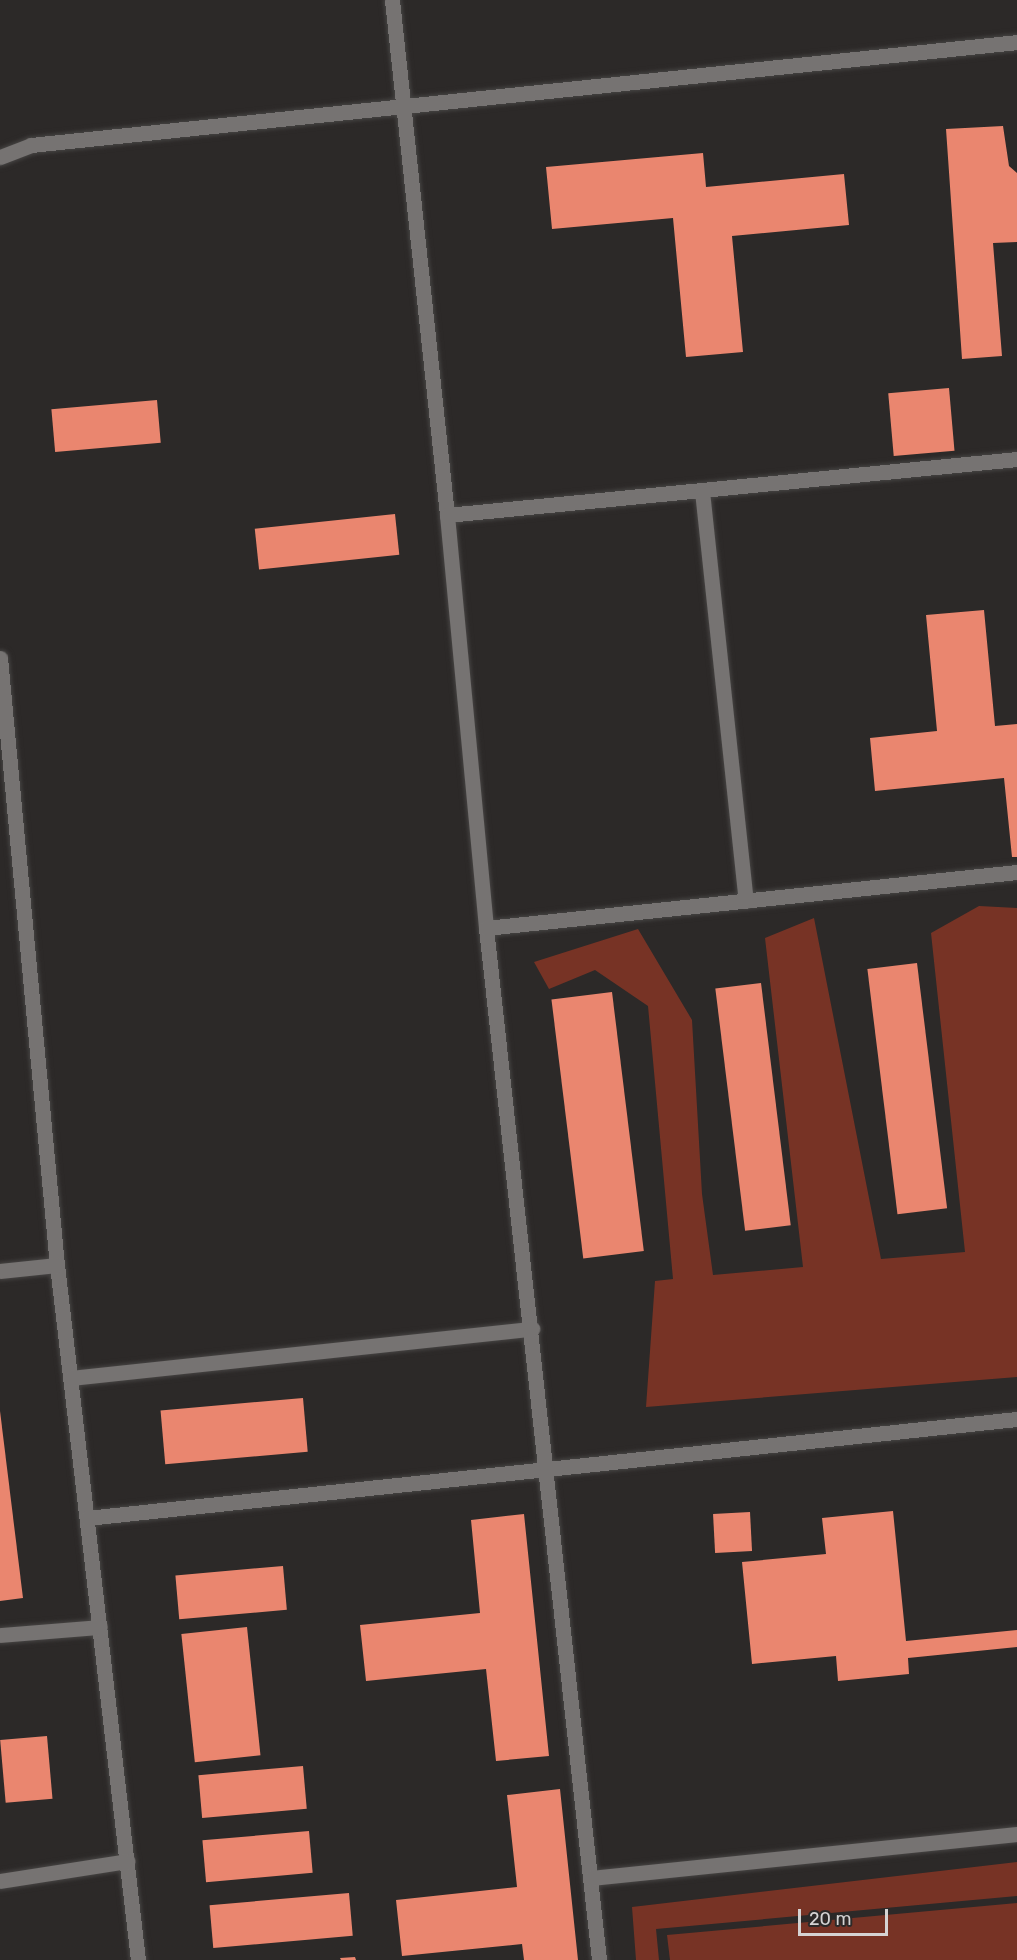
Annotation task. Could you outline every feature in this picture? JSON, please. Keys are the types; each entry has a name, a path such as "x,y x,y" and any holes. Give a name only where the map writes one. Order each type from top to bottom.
{"lane":[{"path":"392,0 447,515 486,928 532,1329 599,1960"},
{"path":"0,157 31,146 1017,42"},
{"path":"447,515 1017,459"},
{"path":"702,491 746,901"},
{"path":"0,658 57,1265 138,1960"},
{"path":"486,928 1017,872"},
{"path":"0,1271 57,1265"},
{"path":"71,1378 532,1329"},
{"path":"87,1518 1017,1419"},
{"path":"0,1635 100,1627"},
{"path":"591,1878 1017,1834"},
{"path":"0,1881 128,1861"}],"shaded area":[{"path":"979,906 1017,908 1017,1377 646,1407 655,1281 673,1279 648,1006 595,970 549,989 534,962 638,929 692,1020 702,1194 713,1275 803,1267 765,938 814,918 881,1259 965,1252 931,933"},
{"path":"1017,1862 1017,1896 656,1929 659,1960 636,1960 632,1907"},
{"path":"1017,1903 1017,1960 670,1960 667,1935"}],"building":[{"path":"1003,126 1009,166 1017,173 1017,242 993,243 1002,356 962,359 946,129"},
{"path":"703,153 706,187 844,174 849,225 732,236 743,352 686,357 673,218 552,229 546,167"},
{"path":"949,388 954,451 894,456 888,393"},
{"path":"157,400 161,443 55,452 51,409"},
{"path":"395,514 399,555 259,570 255,529"},
{"path":"984,610 995,726 1017,724 1017,857 1012,857 1004,778 875,791 870,738 937,731 926,615"},
{"path":"917,963 947,1208 897,1214 867,969"},
{"path":"761,983 791,1225 745,1231 715,989"},
{"path":"612,992 644,1251 583,1258 551,999"},
{"path":"303,1398 308,1452 165,1464 161,1410"},
{"path":"0,1411 23,1598 0,1601"},
{"path":"893,1511 906,1641 1017,1630 1017,1647 908,1658 909,1674 838,1681 836,1656 752,1664 742,1562 826,1554 822,1518"},
{"path":"750,1512 752,1551 715,1553 713,1514"},
{"path":"524,1514 549,1756 496,1761 486,1669 366,1681 360,1625 480,1613 471,1520"},
{"path":"283,1566 287,1610 179,1619 175,1575"},
{"path":"247,1627 260,1755 195,1762 181,1634"},
{"path":"47,1736 52,1799 6,1803 0,1740"},
{"path":"303,1766 307,1809 202,1818 198,1775"},
{"path":"560,1789 578,1960 524,1960 522,1944 402,1956 396,1900 517,1887 507,1795"},
{"path":"309,1831 313,1873 206,1882 202,1840"},
{"path":"349,1893 353,1936 213,1948 210,1905"},
{"path":"355,1957 356,1960 341,1960 340,1958"}]}
